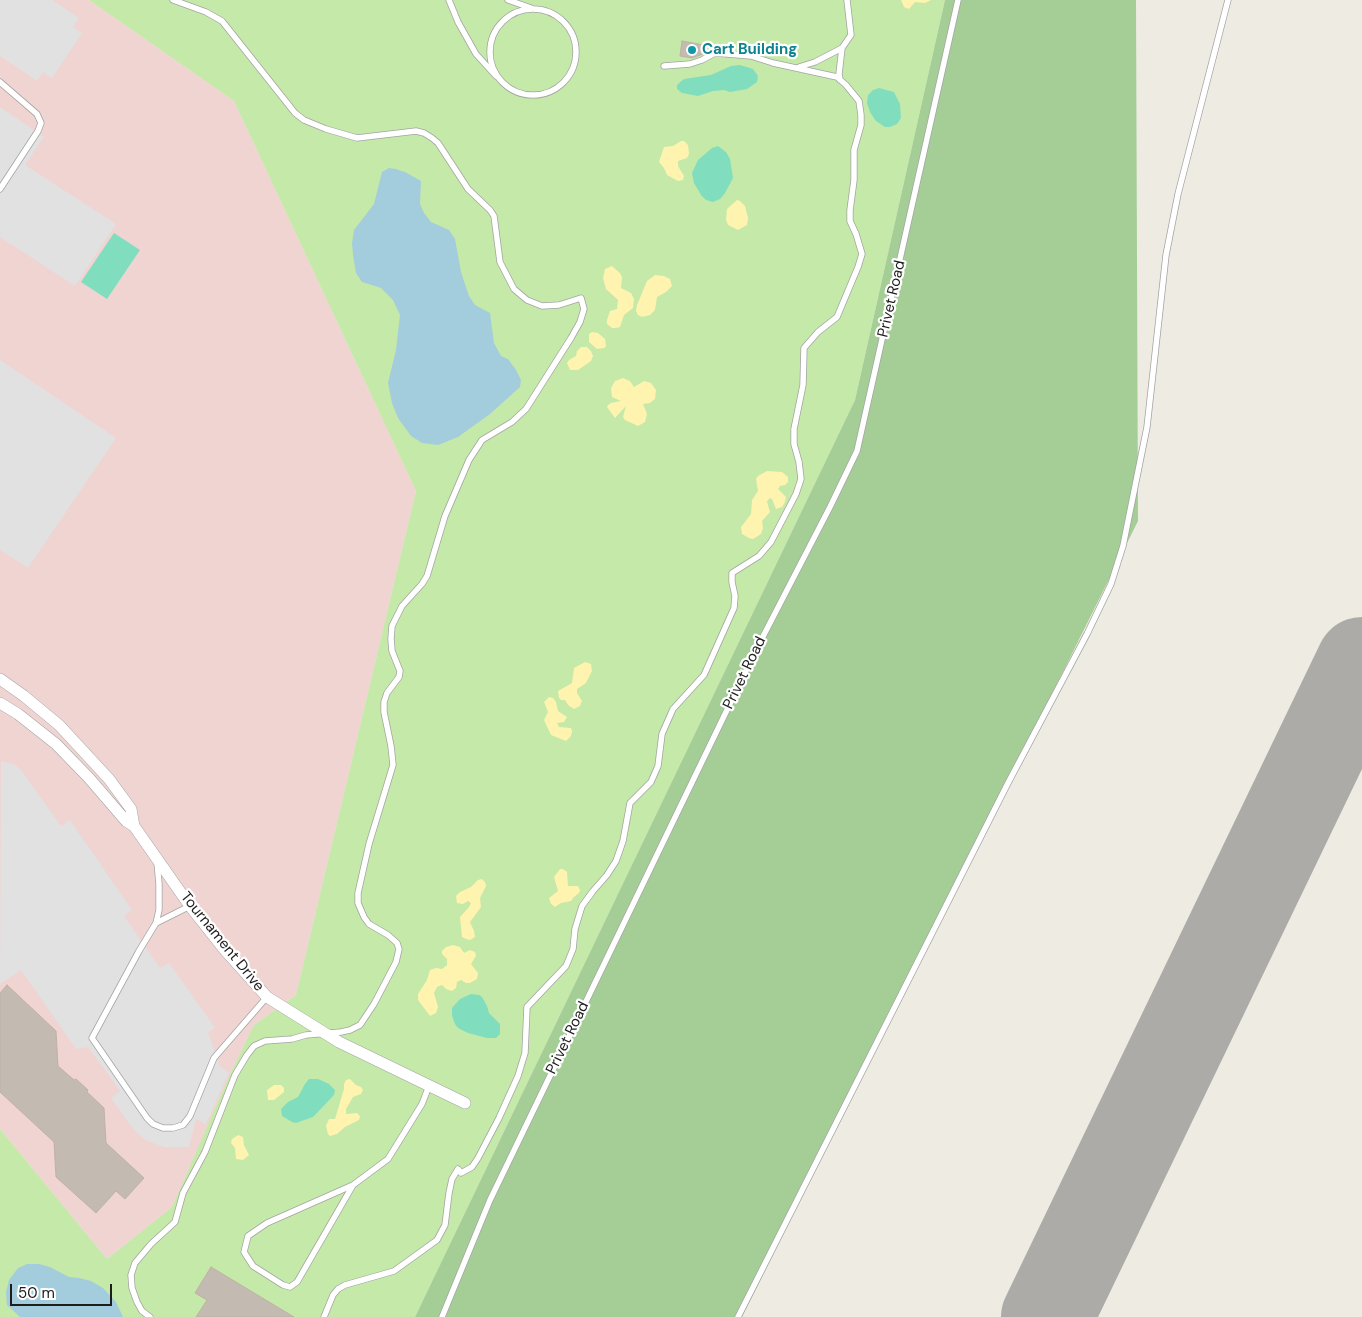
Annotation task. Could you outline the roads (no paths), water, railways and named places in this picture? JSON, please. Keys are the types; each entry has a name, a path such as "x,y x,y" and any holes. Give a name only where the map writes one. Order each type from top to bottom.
{"street":[{"name":"Tournament Drive","path":"0,679 43,711 92,759 131,810 134,826"},
{"name":"Tournament Drive","path":"0,703 18,714 56,744 89,778 126,821 134,826 190,906 224,949 267,997 339,1042 465,1103"}],"lane":[{"path":"150,1317 142,1311 136,1302 132,1288 131,1275 135,1263 151,1244 175,1222 183,1193 205,1152 225,1098 240,1065 254,1046 264,1041 350,1030 360,1025 383,989 399,956 399,949 393,939 369,924 364,918 358,903 358,893 369,844 393,765 384,712 384,702 399,677 400,671 392,651 392,626 402,606 422,584 426,576 445,516 469,460 482,440 512,422 526,409 571,338 580,322 584,309 581,298 559,305 542,306 527,300 514,289 500,262 494,216 468,189 432,138 416,131 357,138 304,120 295,113 222,21 206,12 173,0"},
{"path":"449,0 458,22 476,54 489,71 514,91 527,95 541,94 554,90 564,82 572,70 576,57 575,43 570,30 560,19 548,12 508,0"},
{"path":"840,80 842,48 850,35 847,0"},
{"name":"Privet Road","path":"442,1317 490,1200 756,650 857,451 958,0"},
{"path":"738,1317 1008,783 1087,634 1111,584 1123,546 1147,427 1166,255 1178,194 1228,0"},
{"path":"503,83 494,72 490,58 491,43 496,29 506,18 519,11 533,9"},
{"path":"798,68 815,62 842,48"},
{"path":"324,1317 338,1289 345,1285 394,1271 437,1240 445,1225 452,1179 458,1170 461,1173 472,1166 478,1158 518,1076 525,1053 527,1007 566,966 573,949 575,929 582,906 616,861 623,841 630,803 650,782 658,766 662,734 673,709 704,675 734,608 735,596 732,573 759,556 771,542 796,494 800,479 799,462 794,444 794,429 803,385 804,348 818,332 837,317 862,254 850,220 854,180 854,150 861,125 861,114 859,101 837,77 751,56 715,53 690,64 664,66"},
{"path":"0,82 37,114 41,123 38,131 0,189"},
{"path":"156,855 159,884 156,923 92,1038 153,1124 163,1128 183,1125 190,1116 214,1058 267,997"},
{"path":"156,923 190,906"},
{"path":"353,1185 297,1282 290,1287 283,1285 253,1266 244,1252 248,1236 267,1223 353,1185 388,1159 422,1104 429,1086"}],"water":[{"path":"389,168 405,172 421,181 420,204 424,213 431,222 449,230 455,239 461,272 469,296 475,305 490,313 494,343 501,356 508,359 521,380 520,387 490,414 458,437 438,445 422,443 411,436 398,418 392,403 388,383 396,350 400,315 393,300 381,288 362,282 356,273 352,243 354,230 374,204 382,172"},
{"path":"27,1264 39,1264 50,1267 69,1277 91,1281 103,1288 116,1302 123,1317 20,1317 7,1305 6,1292 9,1280 18,1268"}],"place":[{"name":"Cart Building","path":"692,50"}]}
